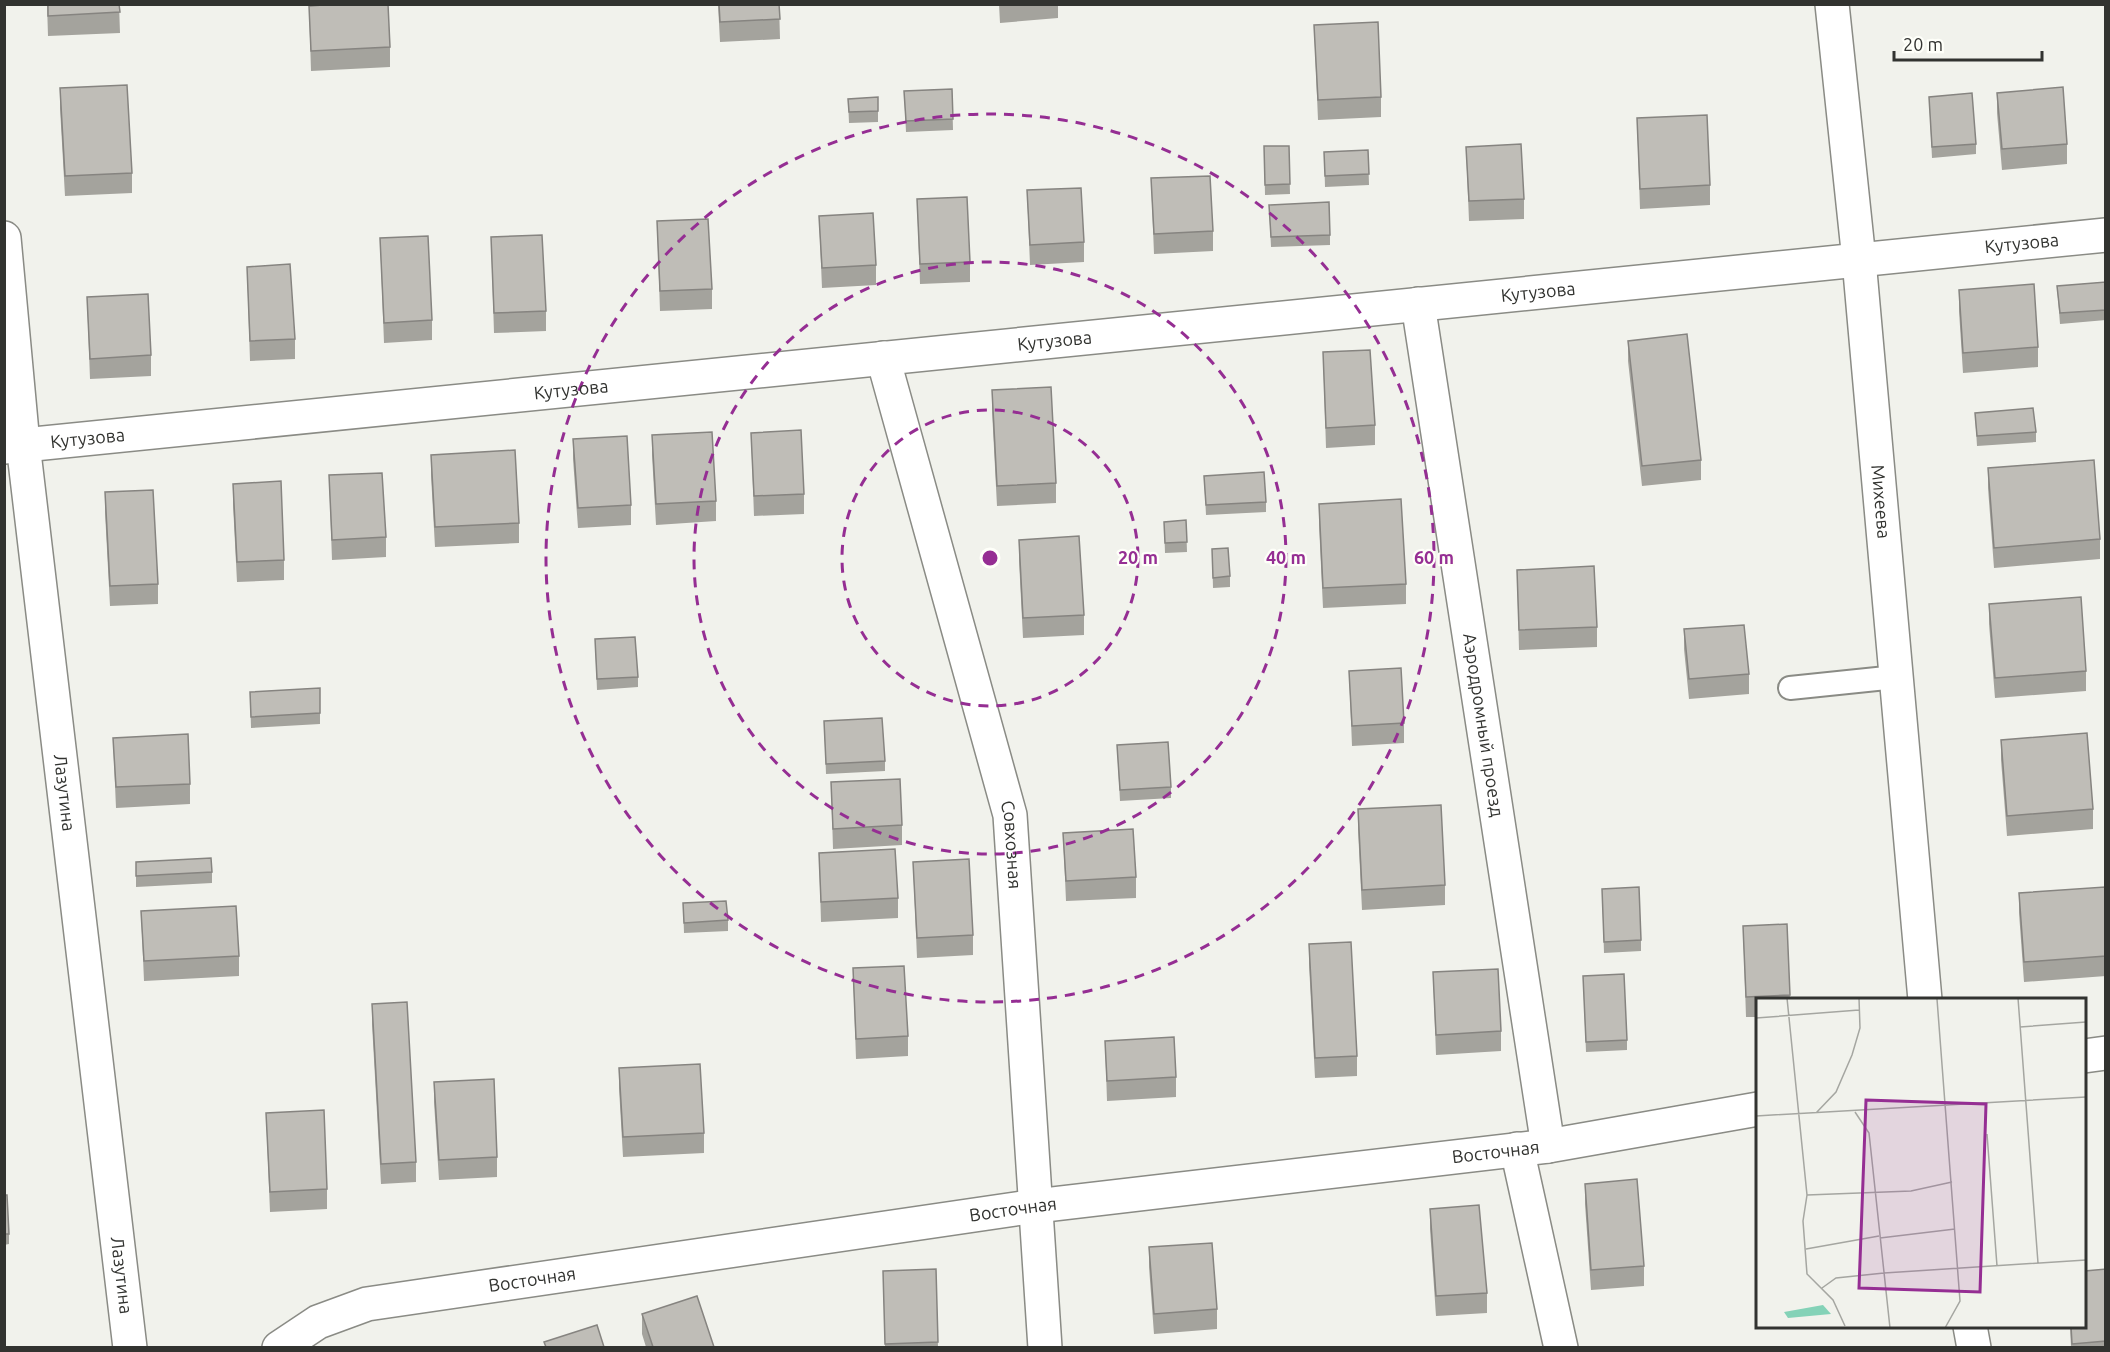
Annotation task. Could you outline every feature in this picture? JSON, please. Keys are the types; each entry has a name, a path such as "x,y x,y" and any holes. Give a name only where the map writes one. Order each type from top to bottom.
{"street":[{"name":"Михеева","path":"1832,4 1859,260 1925,998"},
{"name":"Кутузова","path":"14,445 2106,235"},
{"name":"Лазутина","path":"4,238 14,445 130,1347"},
{"name":"Аэродромный проезд","path":"1418,304 1561,1347"},
{"name":"Совхозная","path":"882,358 1010,815 1045,1347"},
{"path":"2086,1056 2106,1053"},
{"name":"Восточная","path":"279,1347 318,1322 367,1304 1036,1206 1533,1148 1756,1109"},
{"path":"1970,1328 1974,1347"}],"lane":[{"path":"1791,688 1896,677"}],"building":[{"path":"48,4 119,4 120,12 48,16"},
{"path":"388,4 390,47 311,51 309,6"},
{"path":"719,4 779,4 780,19 720,22"},
{"path":"1378,22 1381,97 1318,100 1314,25"},
{"path":"127,85 132,173 65,176 60,88"},
{"path":"2063,87 2067,144 2002,149 1997,93"},
{"path":"952,89 953,119 906,121 904,91"},
{"path":"1972,93 1976,144 1932,147 1929,97"},
{"path":"878,97 878,111 849,112 848,99"},
{"path":"1707,115 1710,185 1640,189 1637,118"},
{"path":"1521,144 1524,199 1469,201 1466,147"},
{"path":"1264,146 1289,146 1290,184 1265,185"},
{"path":"1368,150 1369,174 1325,176 1324,152"},
{"path":"1210,176 1213,231 1154,234 1151,178"},
{"path":"1081,188 1084,242 1030,245 1027,190"},
{"path":"967,197 970,262 920,264 917,199"},
{"path":"1329,202 1330,235 1271,237 1269,205"},
{"path":"873,213 876,265 822,268 819,216"},
{"path":"708,219 712,289 660,291 657,221"},
{"path":"542,235 546,311 494,313 491,237"},
{"path":"428,236 432,320 384,323 380,238"},
{"path":"290,264 295,339 250,341 247,267"},
{"path":"2106,282 2106,310 2060,313 2057,286"},
{"path":"2034,284 2038,347 1963,353 1959,290"},
{"path":"148,294 151,355 90,359 87,297"},
{"path":"1687,334 1701,460 1642,466 1628,341"},
{"path":"1370,350 1375,425 1326,428 1323,352"},
{"path":"1051,387 1056,483 997,486 992,390"},
{"path":"2033,408 2036,432 1977,436 1975,413"},
{"path":"801,430 804,494 754,496 751,433"},
{"path":"712,432 716,501 656,504 652,435"},
{"path":"627,436 631,505 578,508 573,439"},
{"path":"515,450 519,523 435,527 431,455"},
{"path":"2094,460 2100,539 1994,548 1988,468"},
{"path":"1264,472 1266,502 1206,505 1204,476"},
{"path":"382,473 386,537 332,540 329,475"},
{"path":"281,481 284,560 237,562 233,484"},
{"path":"153,490 158,584 110,586 105,492"},
{"path":"1401,499 1406,584 1323,588 1319,504"},
{"path":"1186,520 1187,542 1165,543 1164,522"},
{"path":"1079,536 1084,615 1023,618 1019,540"},
{"path":"1228,548 1230,576 1213,578 1212,549"},
{"path":"1594,566 1597,627 1519,630 1517,570"},
{"path":"2081,597 2086,671 1995,678 1989,604"},
{"path":"1744,625 1749,674 1689,679 1684,629"},
{"path":"635,637 638,677 597,679 595,639"},
{"path":"1401,668 1404,723 1352,726 1349,671"},
{"path":"320,688 320,713 251,717 250,692"},
{"path":"882,718 885,761 826,764 824,721"},
{"path":"2087,733 2093,809 2007,816 2001,740"},
{"path":"188,734 190,784 116,787 113,738"},
{"path":"1168,742 1171,787 1120,790 1117,745"},
{"path":"900,779 902,825 833,829 831,782"},
{"path":"1441,805 1445,885 1362,890 1358,809"},
{"path":"1133,829 1136,877 1066,881 1063,833"},
{"path":"895,849 898,898 821,902 819,853"},
{"path":"211,858 212,872 136,876 136,862"},
{"path":"969,859 973,935 917,938 913,862"},
{"path":"1639,887 1641,940 1604,942 1602,889"},
{"path":"2105,887 2106,956 2024,962 2019,893"},
{"path":"726,901 728,920 684,923 683,903"},
{"path":"236,906 239,956 144,961 141,911"},
{"path":"1787,924 1790,995 1746,997 1743,926"},
{"path":"1351,942 1357,1056 1315,1058 1309,944"},
{"path":"904,966 908,1036 856,1039 853,968"},
{"path":"1498,969 1501,1031 1436,1035 1433,972"},
{"path":"1624,974 1627,1040 1586,1042 1583,976"},
{"path":"407,1002 416,1162 381,1164 372,1004"},
{"path":"1174,1037 1176,1077 1107,1081 1105,1041"},
{"path":"700,1064 704,1133 623,1137 619,1068"},
{"path":"494,1079 497,1157 439,1160 434,1082"},
{"path":"324,1110 327,1189 270,1192 266,1113"},
{"path":"1637,1179 1644,1266 1591,1270 1585,1184"},
{"path":"4,1195 7,1195 9,1234 4,1234"},
{"path":"1479,1205 1487,1293 1436,1296 1430,1209"},
{"path":"1212,1243 1217,1309 1154,1314 1149,1247"},
{"path":"936,1269 938,1342 885,1344 883,1271"},
{"path":"2106,1269 2106,1341 2072,1344 2071,1328 2086,1328 2086,1271"},
{"path":"697,1296 714,1347 653,1347 642,1314"},
{"path":"597,1325 604,1347 546,1347 544,1342"}]}
